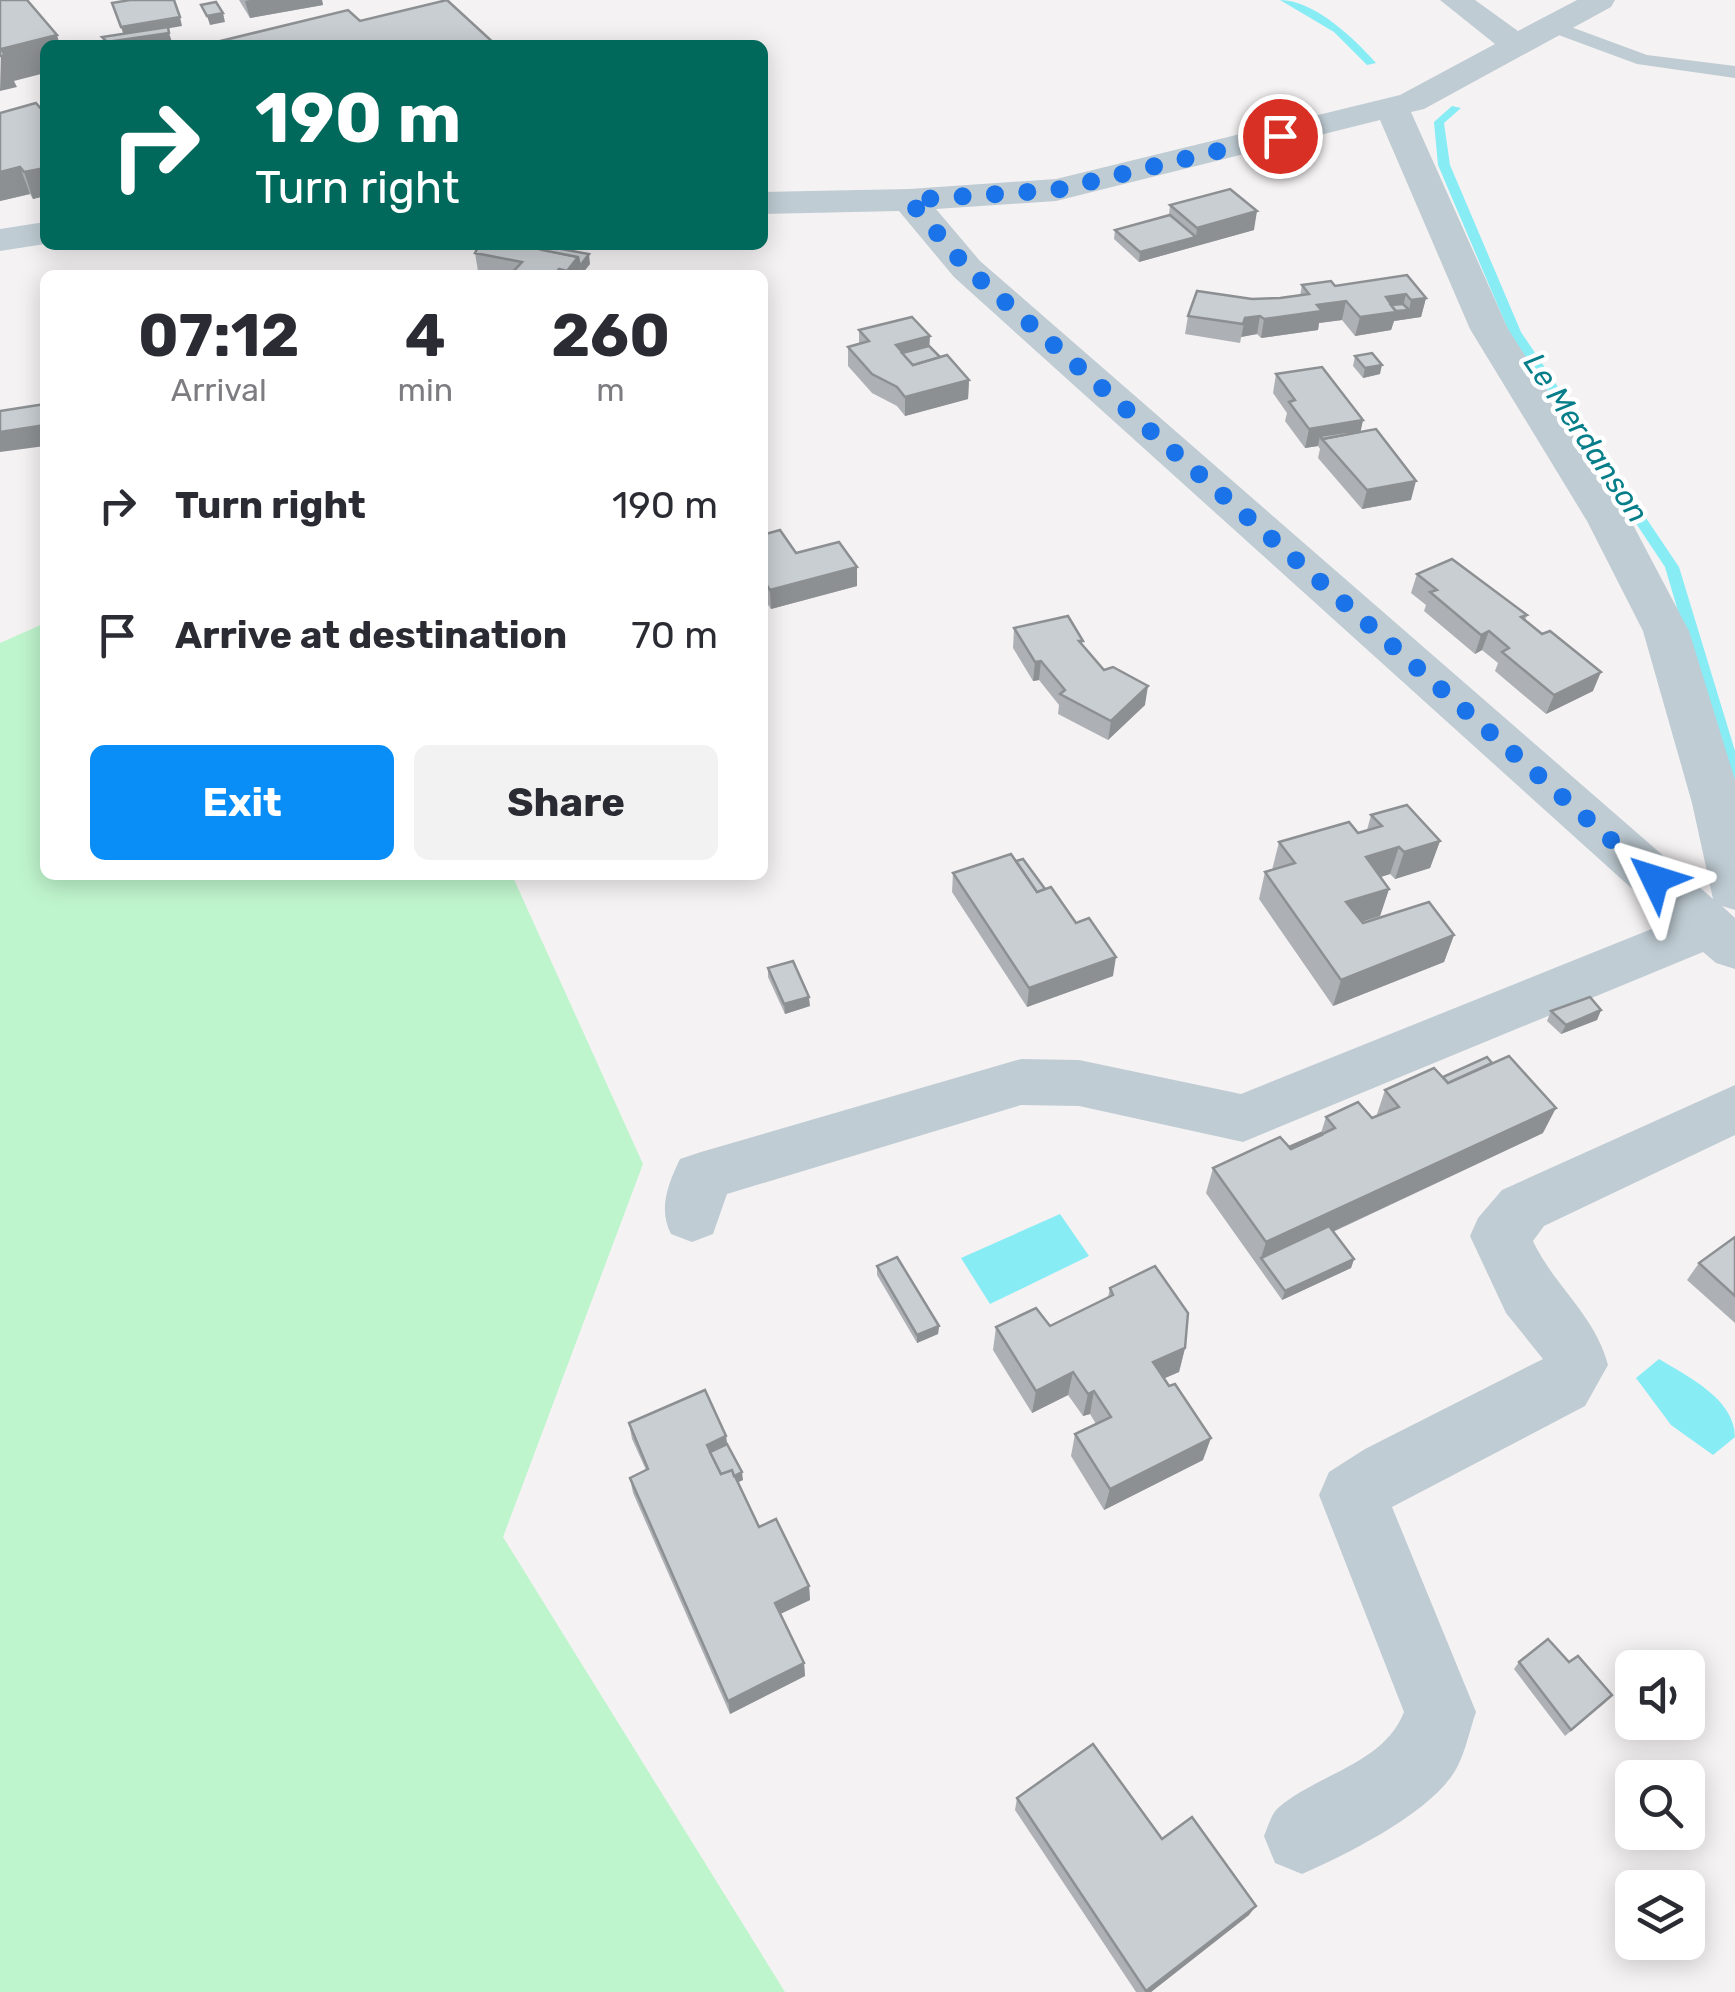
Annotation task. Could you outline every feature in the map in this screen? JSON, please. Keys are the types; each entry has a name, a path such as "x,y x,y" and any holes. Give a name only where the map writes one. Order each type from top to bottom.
{"street":[{"path":"1455,0 1518,46"},
{"path":"768,203 909,200 1056,190 1413,100 1518,46 1594,0"},
{"path":"1413,100 1489,330 1610,521 1666,631 1717,803 1726,922"},
{"path":"909,200 967,268 1726,922"},
{"path":"0,240 40,233"},
{"path":"692,1216 701,1177 1021,1082 1079,1083 1243,1118 1726,922"},
{"path":"1302,1836 1388,1785 1426,1751 1440,1712 1353,1494 1389,1471 1562,1385 1576,1366 1573,1347 1560,1326 1528,1294 1500,1236 1524,1208 1735,1109"}],"lane":[{"path":"1552,26 1644,60 1735,72"}],"green space":[{"path":"40,625 40,880 514,880 643,1164 503,1537 785,1992 0,1992 0,643"}],"water":[{"path":"1060,1214 1089,1256 990,1304 961,1258"},
{"path":"1659,1359 1708,1390 1727,1411 1735,1437 1713,1455 1671,1425 1636,1378"}],"building":[{"path":"0,0 27,0 57,35 1,49 5,55 0,56"},
{"path":"174,0 180,17 121,27 112,3"},
{"path":"447,0 491,40 225,40 348,10 360,21"},
{"path":"216,2 223,13 207,16 201,5"},
{"path":"168,27 169,33 121,40 102,37"},
{"path":"36,103 40,108 40,169 24,172 20,167 0,172 0,113"},
{"path":"1230,189 1257,211 1197,228 1170,205"},
{"path":"1170,215 1196,237 1140,252 1115,230"},
{"path":"542,250 589,254 580,266 578,257"},
{"path":"544,250 578,257 568,270 515,270 522,262 475,253"},
{"path":"1407,275 1426,298 1411,300 1406,294 1386,297 1396,312 1360,317 1346,301 1317,305 1322,311 1245,318 1243,324 1188,316 1197,291 1252,299 1280,298 1309,294 1302,285 1331,281 1335,286"},
{"path":"1403,304 1409,310 1396,311 1391,305"},
{"path":"912,317 930,336 896,345 913,365 947,355 969,380 905,397 897,387 872,374 848,347 869,341 859,330"},
{"path":"929,346 940,357 913,365 902,353"},
{"path":"1372,353 1382,365 1365,368 1355,356"},
{"path":"1322,367 1363,420 1309,429 1289,402 1295,400 1276,374"},
{"path":"40,405 40,426 0,432 0,411"},
{"path":"1376,429 1416,481 1367,490 1322,439"},
{"path":"1357,430 1322,439 1320,436"},
{"path":"780,530 796,553 839,542 857,567 770,590 768,533"},
{"path":"1452,559 1527,615 1521,617 1542,634 1550,631 1601,672 1554,695 1502,652 1509,648 1489,631 1481,635 1430,592 1437,590 1417,574"},
{"path":"1068,616 1083,641 1079,641 1104,670 1113,667 1148,686 1111,721 1060,694 1065,690 1041,661 1035,662 1014,628"},
{"path":"1407,805 1440,841 1404,852 1399,847 1366,857 1389,889 1346,902 1363,923 1429,902 1454,935 1341,980 1265,872 1295,863 1279,842 1349,822 1358,833 1382,826 1371,815"},
{"path":"1011,854 1037,892 1051,887 1076,923 1089,918 1116,957 1029,988 953,873"},
{"path":"1023,859 1045,889 1037,892 1016,861"},
{"path":"793,961 809,997 784,1004 768,968"},
{"path":"1590,997 1601,1010 1566,1025 1551,1011"},
{"path":"1509,1056 1556,1108 1266,1242 1213,1168 1280,1137 1291,1149 1335,1128 1326,1117 1358,1102 1372,1118 1399,1107 1385,1090 1434,1068 1448,1083"},
{"path":"1487,1057 1492,1063 1448,1083 1443,1077"},
{"path":"1321,1133 1291,1149 1289,1147"},
{"path":"1329,1226 1354,1259 1285,1291 1261,1258"},
{"path":"1735,1237 1735,1296 1699,1263"},
{"path":"897,1257 939,1326 917,1335 877,1266"},
{"path":"1155,1266 1188,1313 1185,1348 1153,1362 1169,1386 1175,1384 1211,1438 1110,1489 1075,1434 1111,1417 1094,1391 1088,1394 1073,1372 1036,1391 996,1327 1036,1308 1050,1326 1113,1295 1110,1288"},
{"path":"705,1390 726,1436 707,1445 721,1474 732,1470 759,1527 776,1519 809,1586 775,1603 804,1663 728,1701 630,1478 648,1469 629,1423"},
{"path":"727,1444 742,1472 734,1476 732,1470 721,1474 710,1452"},
{"path":"1548,1639 1569,1662 1578,1656 1612,1695 1571,1730 1519,1662"},
{"path":"1093,1744 1162,1839 1192,1817 1256,1906 1146,1991 1017,1798"}],"waterway":[{"name":"Le Merdanson","path":"1285,0 1338,30 1371,63"},
{"name":"Le Merdanson","path":"1456,108 1439,122 1444,165 1515,332 1672,567 1735,777"}],"route":[{"path":"1280,136 1056,190 909,200 967,268 1655,879"}]}
